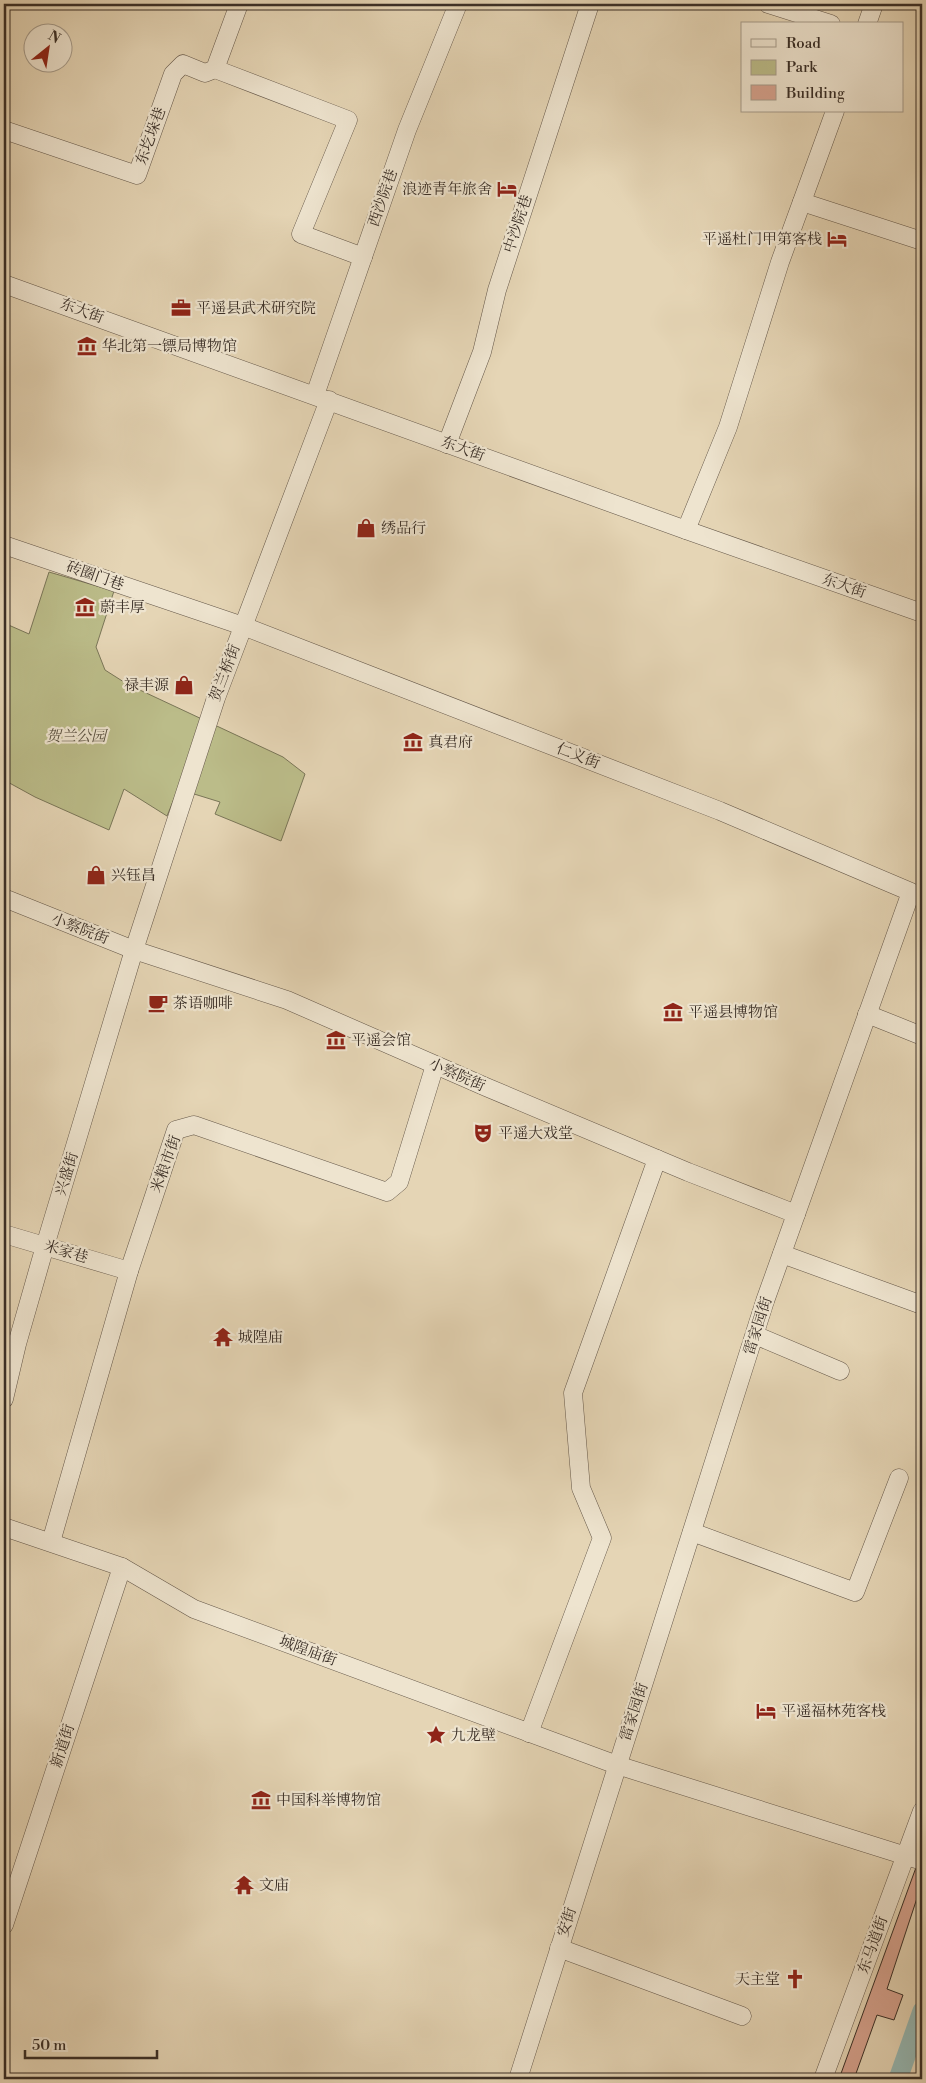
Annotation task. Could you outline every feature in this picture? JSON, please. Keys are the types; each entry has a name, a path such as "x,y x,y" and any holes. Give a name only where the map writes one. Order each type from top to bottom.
{"street":[{"path":"239,4 215,69 348,120 301,234 363,257"},
{"name":"西沙院巷","path":"322,398 363,257 407,130 458,4"},
{"name":"中沙院巷","path":"448,444 482,352 497,290 590,4"},
{"path":"768,4 825,22"},
{"path":"868,22 874,4"},
{"name":"东圪垛巷","path":"4,130 137,175 173,74 183,64 205,72 215,69"},
{"path":"686,530 728,428 780,262 835,112"},
{"path":"802,202 922,241"},
{"name":"东大街","path":"4,284 922,614"},
{"name":"贺兰桥街","path":"134,950 216,698 322,398"},
{"name":"砖圈门巷","path":"4,546 243,626"},
{"name":"仁义街","path":"243,626 720,810 911,892"},
{"name":"雷家园街","path":"617,1765 782,1254 911,892"},
{"name":"小察院街","path":"4,898 134,950 287,1000 656,1159 796,1214"},
{"name":"兴盛街","path":"4,1399 17,1344 45,1246 134,950"},
{"path":"867,1014 922,1036"},
{"name":"米粮市街","path":"51,1542 129,1271 176,1130 194,1125 387,1192 399,1182 436,1065"},
{"path":"529,1733 602,1538 581,1488 573,1393 656,1159"},
{"name":"米家巷","path":"4,1234 129,1271"},
{"path":"782,1254 922,1305"},
{"path":"755,1335 840,1371"},
{"path":"692,1532 855,1592 900,1478"},
{"name":"城隍庙街","path":"4,1527 122,1568 194,1609 617,1765 913,1857"},
{"name":"新道街","path":"4,1925 122,1568"},
{"name":"安街","path":"518,2079 617,1765"},
{"name":"东马道街","path":"823,2079 913,1857 922,1811"},
{"path":"559,1948 742,2016"}],"green space":[{"name":"贺兰公园","path":"49,572 114,591 96,647 105,670 127,684 283,757 305,774 281,841 215,814 220,802 178,789 167,816 124,789 109,830 35,797 4,780 4,623 29,634"}],"building":[{"path":"922,1851 922,1883 887,1989 903,1995 894,2020 877,2015 854,2079 839,2079"}],"waterway":[{"path":"898,2079 922,2011"}],"place":[{"name":"浪迹青年旅舍","path":"507,189"},
{"name":"平遥杜门甲第客栈","path":"837,239"},
{"name":"平遥县武术研究院","path":"181,308"},
{"name":"华北第一镖局博物馆","path":"87,346"},
{"name":"绣品行","path":"366,528"},
{"name":"蔚丰厚","path":"85,607"},
{"name":"禄丰源","path":"184,685"},
{"name":"真君府","path":"413,742"},
{"name":"兴钰昌","path":"96,875"},
{"name":"茶语咖啡","path":"158,1003"},
{"name":"平遥县博物馆","path":"673,1012"},
{"name":"平遥会馆","path":"336,1040"},
{"name":"平遥大戏堂","path":"483,1133"},
{"name":"城隍庙","path":"223,1337"},
{"name":"平遥福林苑客栈","path":"766,1711"},
{"name":"九龙壁","path":"436,1735"},
{"name":"中国科举博物馆","path":"261,1800"},
{"name":"文庙","path":"244,1885"},
{"name":"天主堂","path":"795,1979"}]}
